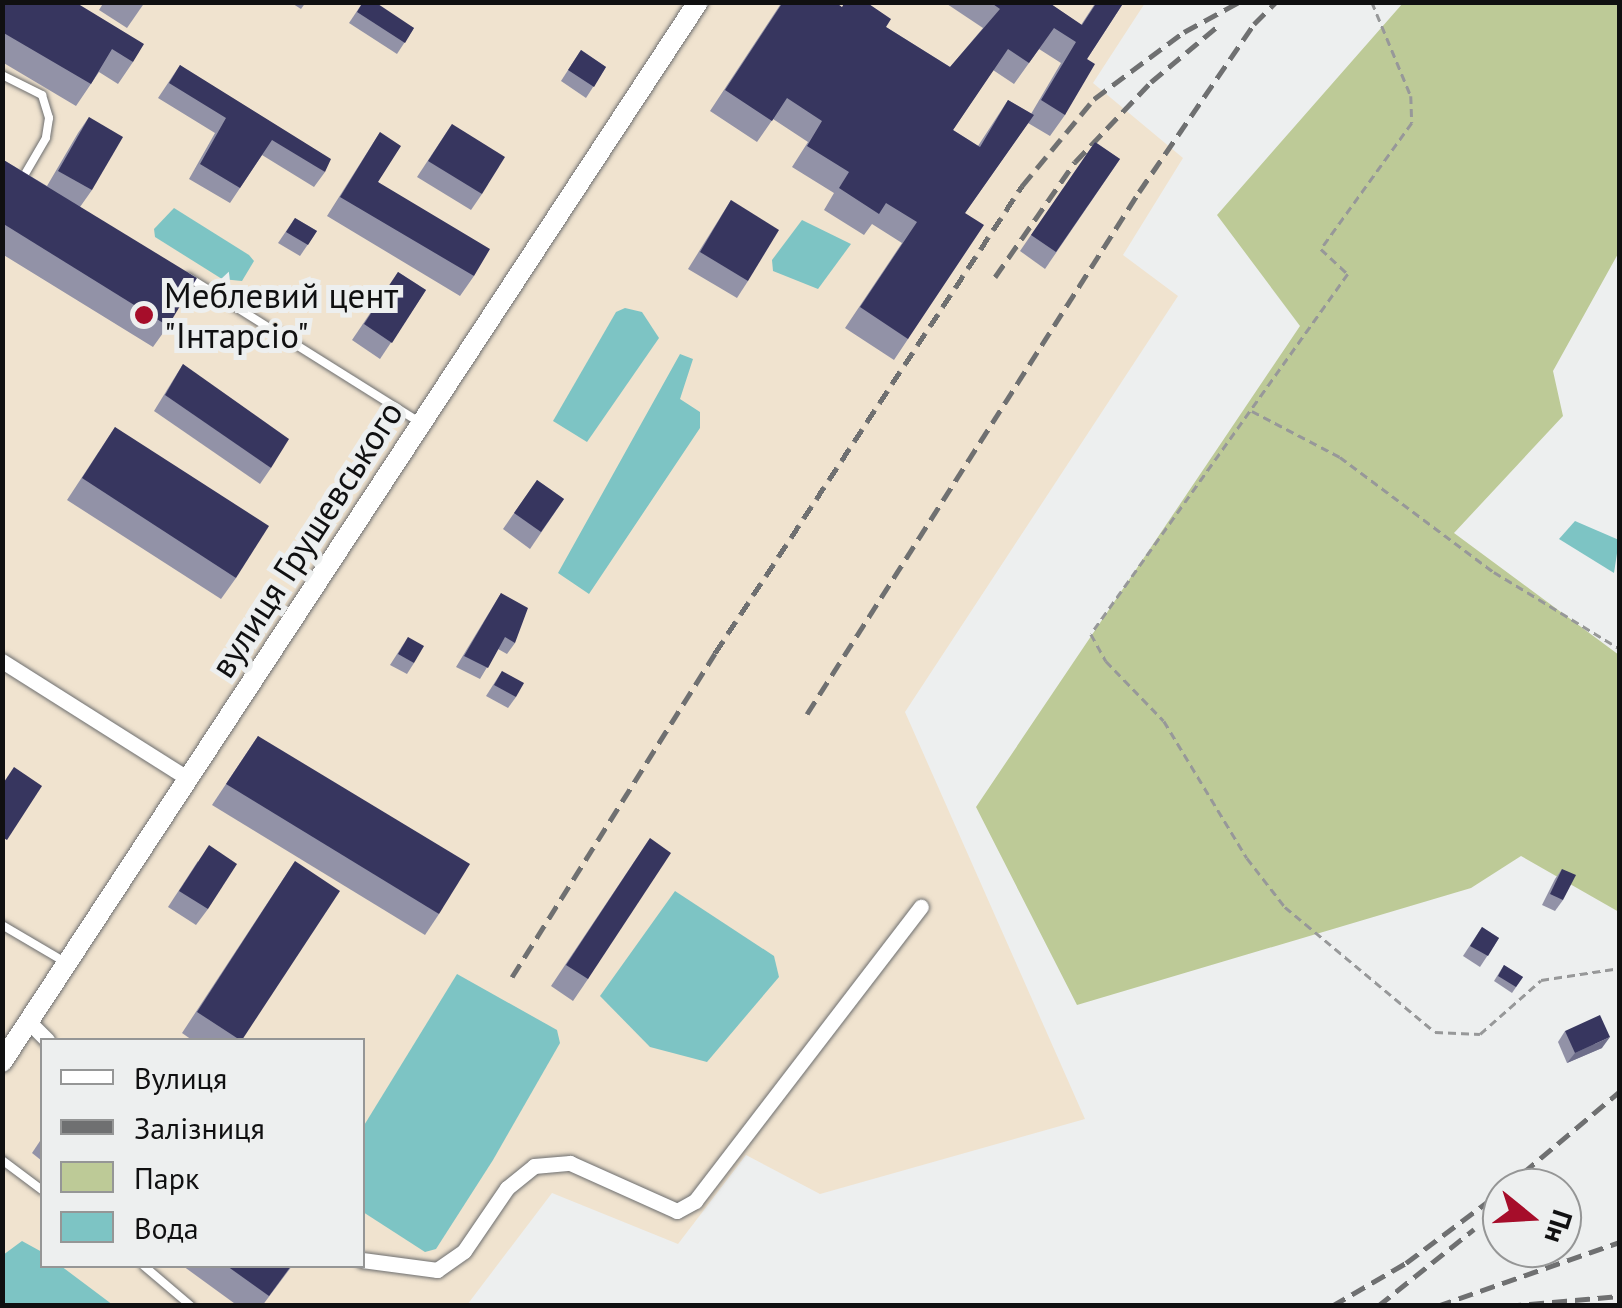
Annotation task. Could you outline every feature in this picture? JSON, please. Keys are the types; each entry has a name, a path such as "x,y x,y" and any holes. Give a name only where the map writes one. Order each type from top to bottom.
{"street":[{"name":"вулиця Грушевського","path":"2,1062 698,2"},
{"path":"2,661 187,778"},
{"path":"365,1260 436,1270 464,1251 508,1188 534,1166 570,1163 677,1211 696,1201 921,907"},
{"path":"28,1021 46,1038"}],"lane":[{"path":"2,76 42,96 49,118 46,138 16,180 35,192"},
{"path":"170,266 422,423"},
{"path":"2,925 67,963"},
{"path":"2,1160 40,1188"},
{"path":"146,1268 191,1306"}],"path":[{"path":"1372,2 1411,96 1412,124 1321,249 1348,274 1091,634 1106,661 1164,720 1247,858 1285,907 1435,1032 1480,1034 1541,980 1620,968"},
{"path":"1251,410 1340,457 1494,572 1620,649"}],"shaded area":[{"path":"3,3 1145,3 1093,83 1183,158 1123,255 1178,296 905,712 1085,1119 820,1194 746,1155 678,1244 552,1193 467,1305 3,1306"}],"green space":[{"path":"1403,3 1619,3 1619,252 1553,371 1563,416 1454,533 1619,655 1619,912 1521,856 1471,888 1077,1005 976,807 1300,326 1217,215"}],"water":[{"path":"174,208 249,255 254,261 242,281 222,279 155,237 154,229"},
{"path":"802,220 851,244 818,289 773,271 772,260"},
{"path":"625,308 642,312 659,338 587,442 553,421 616,312"},
{"path":"680,354 693,359 680,399 700,412 700,428 589,594 558,573"},
{"path":"1575,521 1619,540 1614,573 1559,539"},
{"path":"675,891 774,956 779,977 707,1062 650,1047 600,996"},
{"path":"457,974 557,1030 560,1043 436,1249 425,1252 365,1213 365,1124"},
{"path":"22,1241 40,1251 40,1268 64,1268 113,1305 3,1305 3,1255"}],"building":[{"path":"2,2 75,2 144,44 133,62 112,49 91,84 2,32"},
{"path":"363,2 375,2 414,28 405,43 357,12"},
{"path":"783,2 835,2 842,7 845,2 866,2 891,19 886,27 950,67 1000,9 990,2 1048,2 1082,25 1097,2 1124,2 1087,59 1095,64 1065,115 1041,100 1076,42 1054,28 1029,63 1008,49 953,130 980,147 1008,100 1034,115 965,213 984,225 908,339 860,307 917,222 886,203 879,214 839,188 849,172 807,146 822,121 787,98 772,121 725,90"},
{"path":"581,50 606,67 594,87 568,70"},
{"path":"180,65 331,159 325,172 272,140 240,188 200,164 226,118 169,83"},
{"path":"89,117 123,137 92,190 58,171"},
{"path":"452,124 505,157 482,194 428,161"},
{"path":"380,132 401,146 378,182 490,249 474,276 340,197"},
{"path":"1095,142 1120,159 1056,252 1031,235"},
{"path":"2,159 197,278 168,326 2,223"},
{"path":"731,200 779,230 748,281 700,252"},
{"path":"295,218 317,231 308,245 286,232"},
{"path":"398,272 426,290 392,343 364,324"},
{"path":"183,364 289,439 271,468 165,395"},
{"path":"115,427 269,526 236,578 82,478"},
{"path":"537,480 564,499 541,532 514,513"},
{"path":"501,593 528,608 515,643 505,637 488,668 464,656"},
{"path":"408,637 424,646 414,663 398,654"},
{"path":"502,671 524,683 516,697 494,685"},
{"path":"258,736 470,864 439,914 226,784"},
{"path":"14,767 42,786 7,840 2,837 2,785"},
{"path":"650,838 671,853 588,979 566,965"},
{"path":"209,845 237,864 208,909 179,891"},
{"path":"295,861 340,891 243,1038 237,1038 197,1012"},
{"path":"1562,869 1576,875 1563,900 1550,894"},
{"path":"1482,927 1499,938 1488,956 1470,946"},
{"path":"1504,965 1523,977 1516,987 1498,976"},
{"path":"1600,1015 1610,1037 1575,1053 1565,1031"},
{"path":"230,1268 290,1268 269,1296"}],"railway":[{"path":"512,977 715,653 1022,186 1094,99 1184,32 1239,2"},
{"path":"807,714 1139,192 1254,24 1276,2"},
{"path":"995,277 1075,162 1151,82 1218,26"},
{"path":"1529,1168 1620,1091"},
{"path":"1332,1306 1406,1263 1482,1206"},
{"path":"1378,1306 1474,1229"},
{"path":"1437,1306 1620,1242"},
{"path":"1506,1306 1620,1296"}],"place":[{"name":"Меблевий цент \"Інтарсіо\"","path":"144,315"}]}
